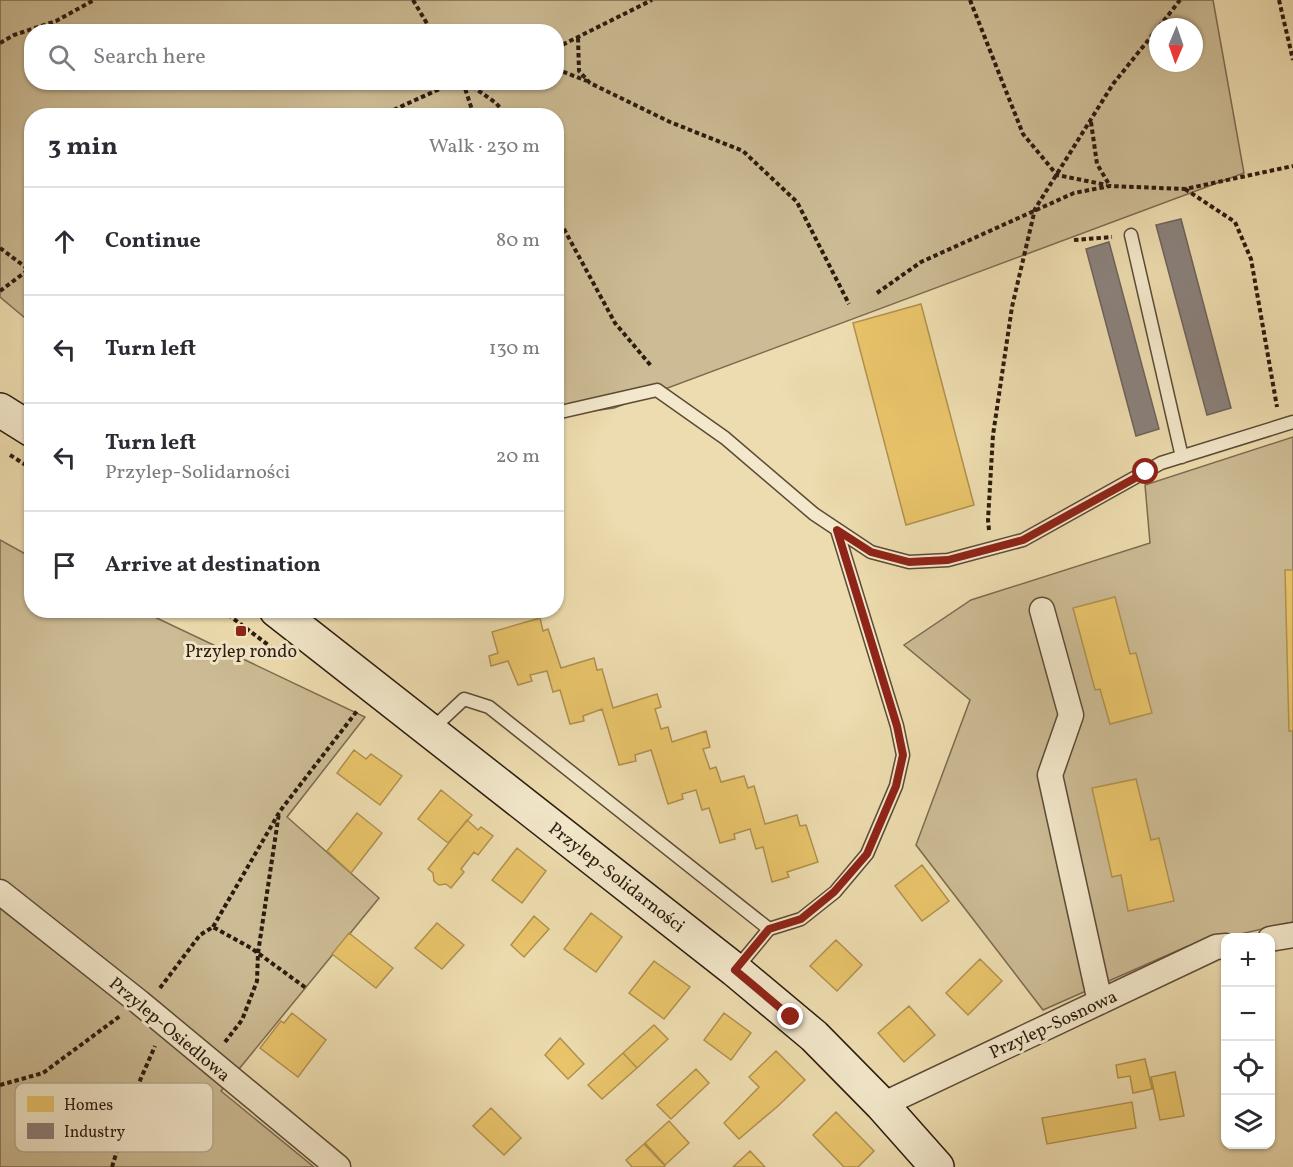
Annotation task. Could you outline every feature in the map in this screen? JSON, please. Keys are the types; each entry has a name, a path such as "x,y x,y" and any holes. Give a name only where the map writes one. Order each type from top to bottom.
{"main road":[{"path":"0,410 24,425"},
{"name":"Przylep-Solidarności","path":"286,618 735,970 814,1036 882,1105 938,1167"}],"street":[{"path":"1042,610 1071,715 1050,775 1100,1002"},
{"name":"Przylep-Osiedlowa","path":"0,892 142,1005 338,1167"},
{"path":"1275,938 1293,935"},
{"name":"Przylep-Sosnowa","path":"882,1105 1221,946"}],"lane":[{"path":"1131,236 1182,457"},
{"path":"564,411 657,390 725,438 814,514 837,530 871,552 909,562 948,560 1023,540 1161,464 1293,422"},
{"path":"735,970 769,929 801,919 834,892 867,854 896,786 903,755 897,726 837,530"},
{"path":"430,731 464,699 489,707 769,929"}],"path":[{"path":"47,24 94,0"},
{"path":"413,0 427,24"},
{"path":"564,44 652,0"},
{"path":"970,0 1023,134 1057,175 1110,186 1185,189 1293,166"},
{"path":"1165,18 1180,0"},
{"path":"1279,0 1293,60"},
{"path":"0,43 24,32"},
{"path":"578,38 579,72 590,83"},
{"path":"991,549 988,520 993,435 1012,307 1035,209 1113,84 1149,38"},
{"path":"564,72 670,122 743,151 797,202 849,304"},
{"path":"398,108 437,90"},
{"path":"466,90 472,108"},
{"path":"476,90 500,108"},
{"path":"1090,121 1097,164 1110,186"},
{"path":"877,293 921,262 1035,209 1074,193 1110,186"},
{"path":"1185,189 1235,222 1251,259 1280,425"},
{"path":"564,229 615,324 652,367"},
{"path":"1074,240 1131,236"},
{"path":"0,249 24,264"},
{"path":"0,291 24,273"},
{"path":"8,453 24,464"},
{"path":"0,1085 44,1073 142,1005 200,935 213,927 280,811 363,702"},
{"path":"210,1061 242,1020 257,981 258,953 280,811"},
{"path":"213,927 258,953 306,988"},
{"path":"139,1083 164,1023"},
{"path":"112,1167 117,1152"}],"shaded area":[{"path":"0,0 1213,0 1244,173 614,408 564,415 564,108 24,108 24,317 0,297"},
{"path":"1293,437 1293,922 1245,933 1221,933 1221,938 1188,946 1043,1010 916,845 970,700 904,645 971,600 1150,543 1145,485"},
{"path":"0,540 24,553 24,618 157,618 365,717 287,817 379,898 221,1091 314,1167 0,1167"}],"building: Homes":[{"path":"921,304 974,505 906,525 853,323"},
{"path":"1285,570 1293,570 1293,731 1289,731"},
{"path":"1115,597 1130,654 1136,653 1152,713 1110,724 1100,689 1095,690 1073,608"},
{"path":"540,618 543,631 548,629 561,668 594,658 597,670 602,669 613,708 657,694 661,707 655,709 661,729 668,727 672,742 706,731 710,747 703,749 710,769 716,767 721,782 744,776 748,788 754,786 765,824 797,815 800,826 806,825 818,862 787,872 789,877 772,882 763,847 756,849 750,829 734,834 735,839 720,843 709,808 702,810 696,790 682,794 683,799 668,804 651,750 635,755 636,761 619,765 602,709 583,716 584,721 570,724 560,690 553,692 547,671 530,675 532,681 518,685 508,661 491,666 489,656 498,653 492,632"},
{"path":"354,750 366,759 371,754 402,776 380,805 337,773"},
{"path":"1136,779 1151,840 1159,838 1174,901 1128,911 1121,875 1112,877 1092,788"},
{"path":"441,790 472,815 448,843 418,819"},
{"path":"357,813 382,833 351,873 327,851"},
{"path":"467,820 478,830 481,827 493,836 478,855 474,852 461,869 464,872 451,888 446,884 439,885 434,881 433,873 428,869"},
{"path":"517,848 546,871 522,903 492,880"},
{"path":"922,865 949,901 922,921 895,886"},
{"path":"591,913 622,937 596,972 564,949"},
{"path":"534,916 549,929 524,957 511,945"},
{"path":"437,923 464,945 442,969 415,948"},
{"path":"349,933 393,968 376,988 332,954"},
{"path":"836,940 862,965 837,991 810,966"},
{"path":"980,959 1002,981 968,1015 946,993"},
{"path":"654,961 690,987 664,1019 629,993"},
{"path":"909,1006 935,1035 904,1062 878,1033"},
{"path":"292,1013 326,1040 298,1077 260,1048 281,1021 284,1023"},
{"path":"724,1013 751,1033 731,1060 704,1040"},
{"path":"654,1025 668,1039 637,1068 623,1053"},
{"path":"560,1038 584,1064 568,1079 545,1055"},
{"path":"776,1051 805,1080 739,1139 724,1123 759,1087 749,1077"},
{"path":"623,1053 637,1068 602,1099 588,1085"},
{"path":"1145,1059 1152,1089 1133,1093 1130,1076 1118,1078 1116,1065"},
{"path":"696,1069 709,1083 671,1119 657,1105"},
{"path":"1175,1072 1184,1116 1160,1120 1151,1077"},
{"path":"1132,1102 1136,1128 1047,1144 1042,1118"},
{"path":"491,1108 521,1138 504,1155 473,1126"},
{"path":"836,1112 874,1151 858,1167 844,1167 813,1135"},
{"path":"669,1121 689,1143 665,1165 645,1143"},
{"path":"644,1144 665,1166 632,1167 626,1160"},
{"path":"750,1151 765,1167 733,1167"}],"building: Industry":[{"path":"1181,219 1231,408 1207,415 1156,225"},
{"path":"1109,242 1159,429 1136,436 1086,249"}],"place":[{"name":"Przylep rondo","path":"241,631"}],"route":[{"path":"791,1017 735,970 769,929 801,919 834,892 867,854 896,786 903,755 897,726 837,530 871,552 909,562 948,560 1023,540 1146,472"}]}
